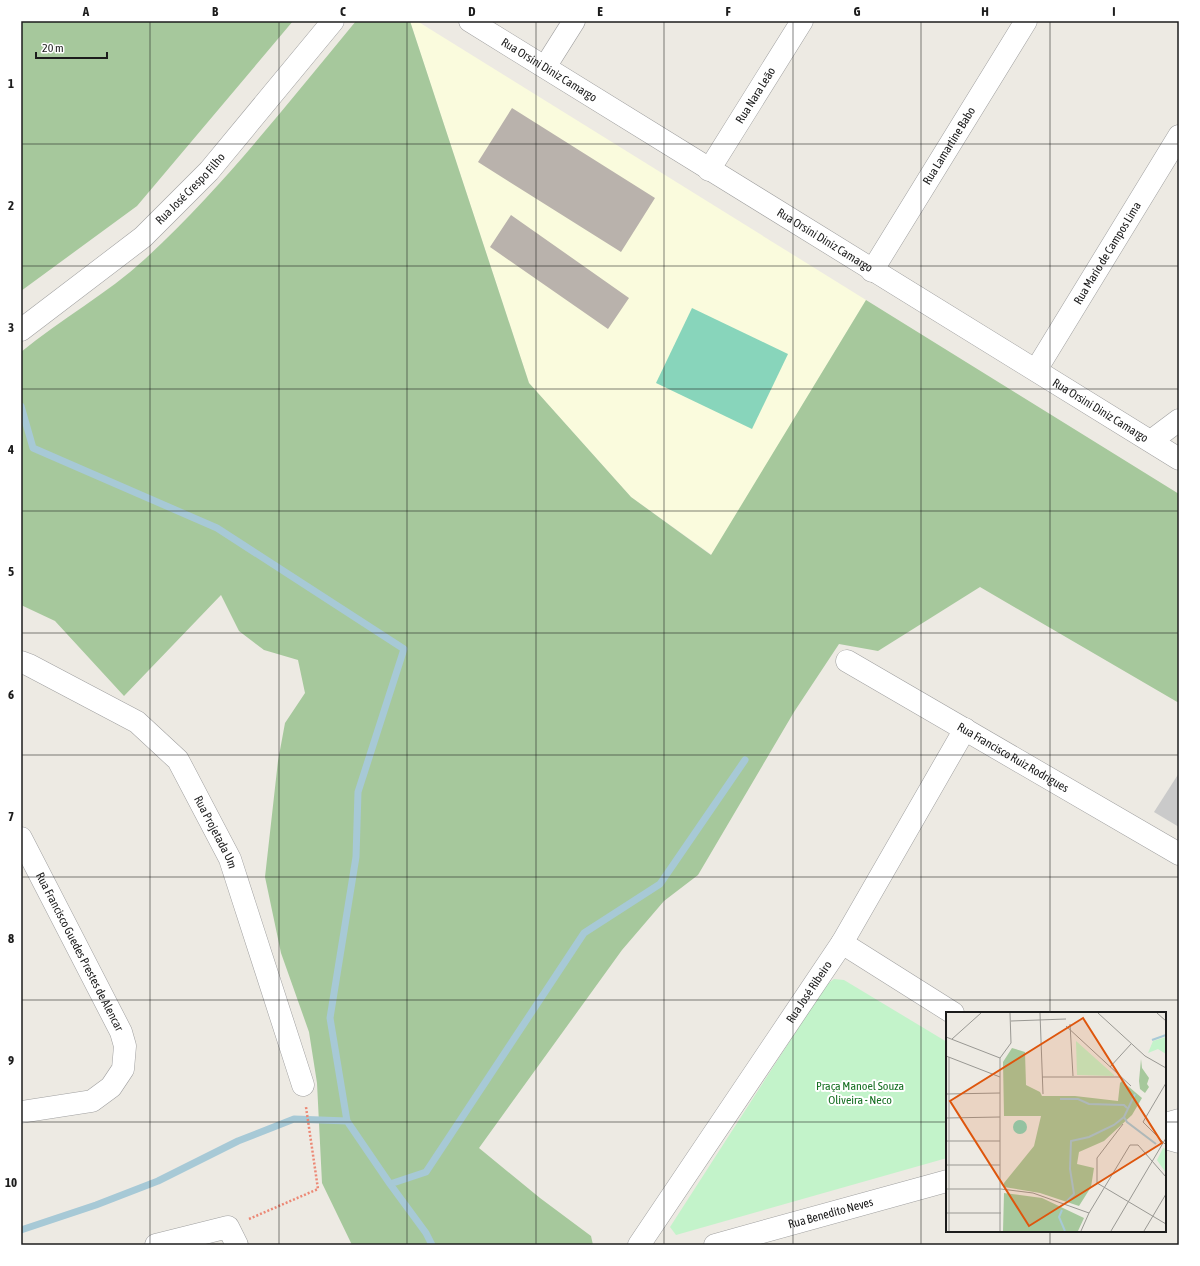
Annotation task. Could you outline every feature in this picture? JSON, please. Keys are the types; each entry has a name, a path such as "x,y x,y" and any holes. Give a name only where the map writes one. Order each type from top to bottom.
{"street":[{"name":"Rua José Crespo Filho","path":"21,330 144,237 208,171 333,21"},
{"name":"Rua Orsini Diniz Camargo","path":"470,21 1179,459"},
{"path":"545,67 574,21"},
{"name":"Rua Nara Leão","path":"710,170 802,21"},
{"name":"Rua Lamartine Babo","path":"872,270 1026,21"},
{"name":"Rua Mario de Campos Lima","path":"1036,370 1179,136"},
{"path":"1151,441 1179,420"},
{"name":"Rua Francisco Ruiz Rodrigues","path":"847,661 1179,854"},
{"name":"Rua Projetada Um","path":"21,662 137,722 178,760 230,859 303,1085"},
{"name":"Rua José Ribeiro","path":"639,1245 842,943 965,729"},
{"name":"Rua Francisco Guedes Prestes de Alencar","path":"21,838 121,1032 125,1046 123,1069 111,1087 92,1101 21,1112"},
{"path":"842,943 951,1012"},
{"path":"1166,1124 1179,1120"},
{"path":"1166,1138 1179,1142"},
{"name":"Rua Benedito Neves","path":"715,1245 747,1241 946,1181"},
{"path":"156,1245 232,1236"}],"path":[{"path":"232,1236 318,1189 306,1109"}],"shaded area":[{"path":"410,21 417,21 866,300 712,555 631,497 529,383"},
{"path":"1179,773 1179,827 1154,812"}],"green space":[{"path":"21,21 293,21 137,206 21,291"},
{"path":"356,21 410,21 529,383 631,497 711,555 866,300 1179,494 1179,703 980,587 878,651 839,644 794,712 698,875 664,901 622,950 479,1148 540,1198 591,1236 593,1245 352,1245 322,1183 317,1083 309,1032 281,953 265,877 278,761 285,723 305,693 298,660 264,650 239,631 221,595 124,696 55,621 21,605 21,352 52,328 115,284 145,259 174,231 254,144"},
{"path":"692,308 788,354 752,429 656,383"},
{"name":"Praça Manoel Souza Oliveira - Neco","path":"834,979 844,980 946,1041 946,1158 676,1235 670,1227 826,985"}],"building":[{"path":"512,108 655,198 621,252 478,162"},
{"path":"511,215 629,298 608,329 490,247"}],"waterway":[{"path":"21,406 33,448 217,528 404,649 358,792 356,857 330,1018 347,1121 426,1233 432,1245"},
{"path":"390,1184 426,1172 584,933 660,884 745,760"},
{"path":"21,1230 96,1205 158,1181 238,1141 294,1119 347,1121"}]}
